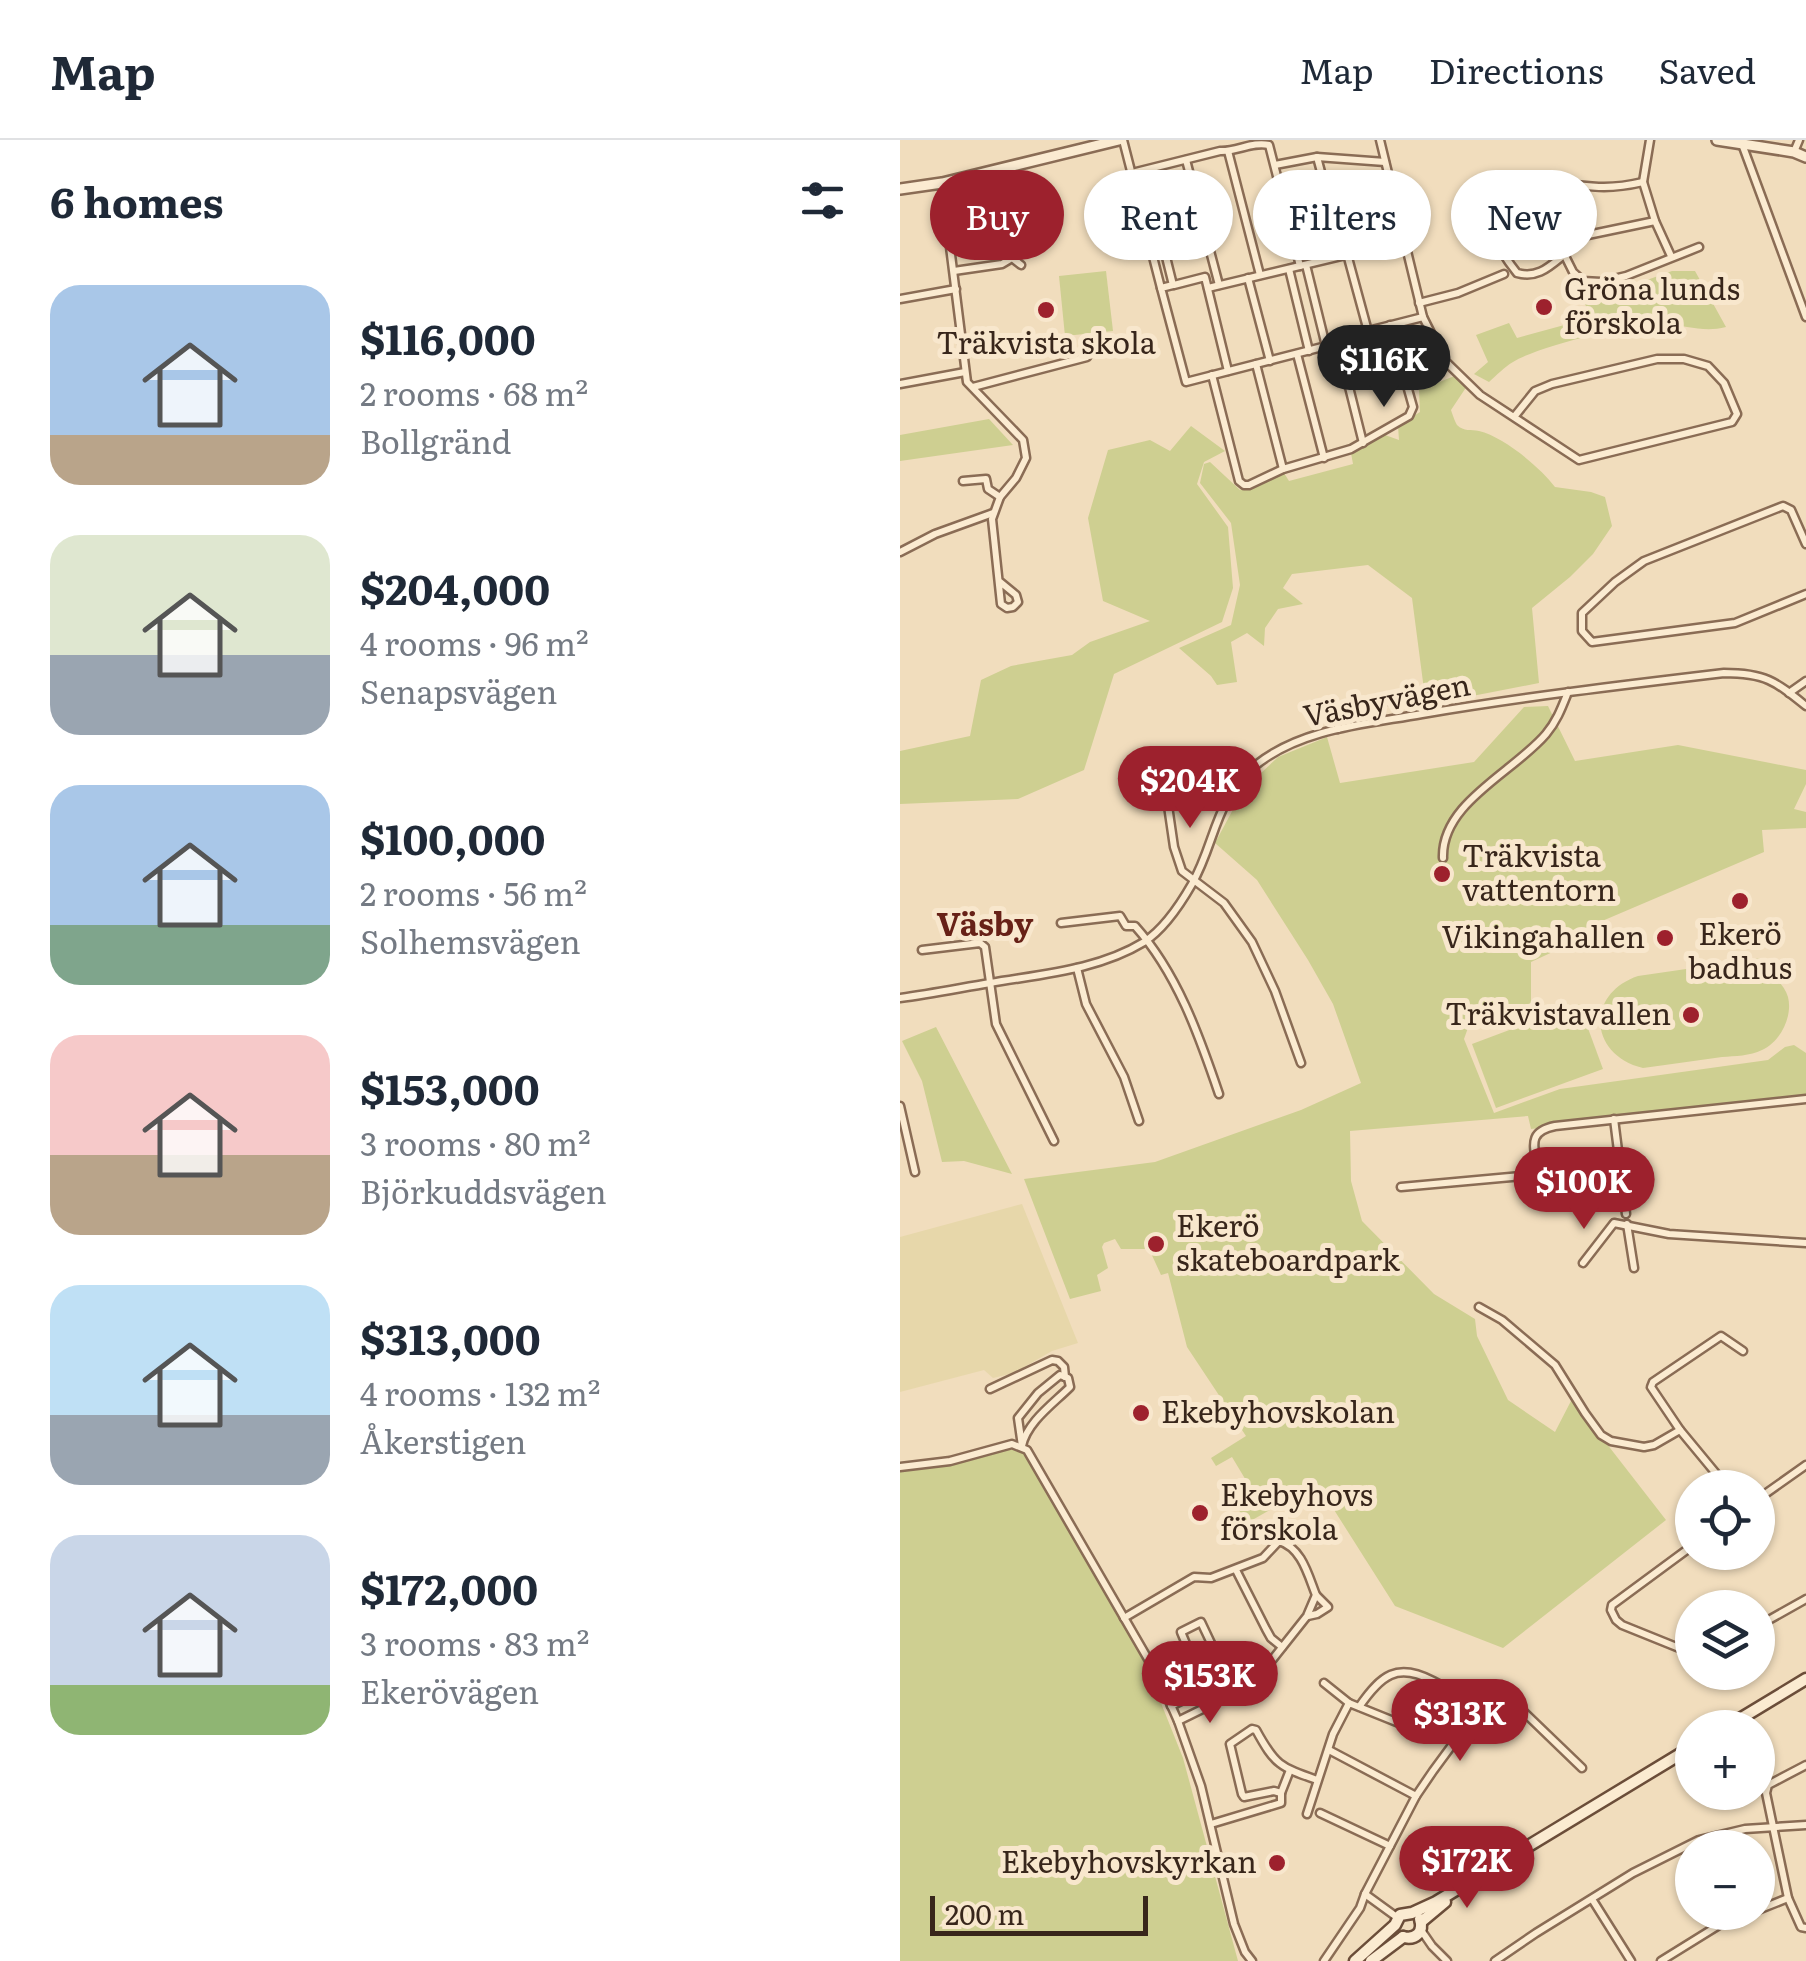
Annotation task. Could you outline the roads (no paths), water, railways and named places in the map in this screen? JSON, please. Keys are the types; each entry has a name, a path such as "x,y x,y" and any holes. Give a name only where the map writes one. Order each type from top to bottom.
{"main road":[{"path":"1755,1710 1806,1679"},
{"path":"1355,1961 1404,1913 1436,1902 1675,1757"},
{"path":"1371,1961 1414,1932 1486,1871"},
{"path":"1412,1912 1414,1932"},
{"path":"1396,1922 1398,1932 1414,1932"}],"street":[{"path":"999,170 1121,140 1131,170"},
{"path":"1380,140 1387,170"},
{"path":"1650,140 1644,182 1655,222 1672,256"},
{"path":"1717,140 1806,156"},
{"path":"1794,152 1799,140"},
{"path":"1742,142 1806,317"},
{"path":"1144,170 1264,143 1272,150 1326,346"},
{"path":"1224,151 1260,276"},
{"path":"1276,165 1317,157 1385,162"},
{"path":"1317,157 1321,170"},
{"path":"1186,160 1219,285"},
{"path":"1597,186 1644,182"},
{"path":"900,189 930,185"},
{"path":"1597,233 1655,222"},
{"path":"1568,260 1579,279 1610,280 1644,271 1698,247"},
{"path":"954,271 1002,264 1012,258 1020,265"},
{"path":"952,260 967,382 1023,440 1026,458 1000,497 992,519 999,581"},
{"path":"1154,260 1186,382 1423,317"},
{"path":"1167,260 1174,285"},
{"path":"1208,288 1324,260"},
{"path":"1347,260 1369,333"},
{"path":"1409,260 1423,317 1445,361 1480,395 1579,460 1732,422 1737,414 1724,383 1708,366 1684,359 1657,359 1534,391 1514,417"},
{"path":"1508,260 1515,271 1524,275 1542,271 1557,260"},
{"path":"1289,268 1309,350"},
{"path":"1420,304 1504,274"},
{"path":"1161,288 1205,277 1228,371"},
{"path":"1248,278 1270,361"},
{"path":"900,299 956,289"},
{"path":"1212,375 1239,481 1249,485 1283,469 1363,443 1412,412 1390,326"},
{"path":"1369,333 1380,333 1391,376 1435,369 1445,361"},
{"path":"1338,343 1363,443"},
{"path":"1297,354 1324,458"},
{"path":"972,388 1088,357"},
{"path":"1256,364 1283,469"},
{"path":"900,384 965,372"},
{"path":"963,481 986,479 988,489 1000,497"},
{"path":"1806,544 1791,510 1783,506 1644,561 1582,613 1582,631 1592,642 1735,623 1806,594"},
{"path":"900,552 935,534 994,513"},
{"name":"Väsbyvägen","path":"900,998 1076,968 1113,958 1147,940 1174,912 1194,880 1218,815 1235,788 1256,765 1296,741 1338,729 1568,692 1724,673 1750,673 1770,680 1806,706"},
{"path":"1789,693 1806,681"},
{"path":"1442,858 1446,830 1455,817 1545,735 1560,715 1568,692"},
{"path":"1338,729 1337,714 1345,706 1393,700"},
{"path":"1209,794 1168,799 1174,847 1182,871 1224,903 1252,942 1276,991 1301,1063"},
{"path":"1061,922 1120,916 1126,926 1134,926 1147,940 1179,992 1219,1094"},
{"path":"922,950 980,943 985,947 996,1024 1054,1142"},
{"path":"1076,968 1086,1004 1124,1077 1139,1121"},
{"path":"1401,1187 1526,1177 1536,1170 1533,1142 1542,1129 1806,1098"},
{"path":"900,1106 915,1172"},
{"path":"1614,1120 1626,1214"},
{"path":"1583,1263 1614,1223 1669,1234 1806,1243"},
{"path":"1627,1224 1634,1268"},
{"path":"1479,1307 1502,1320 1556,1365 1585,1413 1612,1442 1654,1445 1680,1430"},
{"path":"1713,1470 1653,1392 1653,1382 1721,1336 1743,1350"},
{"path":"990,1388 1052,1360 1064,1368 1065,1377"},
{"path":"1022,1446 1033,1424 1070,1387 1068,1378 1060,1375 1038,1393 1018,1418 1022,1446 1159,1678 1201,1786 1234,1924 1252,1961"},
{"path":"900,1467 950,1460 1012,1444 1022,1446"},
{"path":"1775,1487 1806,1465"},
{"path":"1124,1618 1194,1577 1211,1578 1262,1558 1280,1542 1285,1530"},
{"path":"1280,1542 1286,1542 1302,1559 1316,1595 1328,1607 1307,1616"},
{"path":"1675,1559 1610,1610 1622,1625 1675,1646"},
{"path":"1236,1570 1266,1630 1282,1647"},
{"path":"1171,1706 1205,1689 1261,1674 1307,1616 1316,1595"},
{"path":"1775,1616 1806,1599"},
{"path":"1178,1721 1230,1695 1201,1622 1179,1628 1205,1689"},
{"path":"1324,1684 1349,1704 1431,1736 1454,1695 1415,1671 1399,1671 1381,1680 1359,1707"},
{"path":"1324,1961 1360,1908 1416,1796 1475,1714 1499,1688 1582,1768"},
{"path":"1307,1814 1334,1734 1349,1704"},
{"path":"1281,1793 1244,1797 1230,1744 1256,1730 1272,1758 1284,1768 1317,1780"},
{"path":"1328,1750 1416,1796"},
{"path":"1806,1765 1768,1786 1766,1793 1788,1898 1801,1926 1806,1928"},
{"path":"1211,1824 1281,1803 1290,1770"},
{"path":"1320,1813 1390,1846"},
{"path":"1495,1961 1536,1932 1699,1840 1773,1826 1806,1825"},
{"path":"1364,1894 1381,1904 1396,1922"},
{"path":"1775,1903 1788,1898"},
{"path":"1592,1899 1631,1961"},
{"path":"1661,1961 1710,1930"},
{"path":"1414,1932 1447,1961"}],"place":[{"name":"Gröna lunds förskola","path":"1544,307"},
{"name":"Träkvista skola","path":"1046,310"},
{"name":"Träkvista vattentorn","path":"1442,874"},
{"name":"Ekerö badhus","path":"1740,901"},
{"name":"Vikingahallen","path":"1665,938"},
{"name":"Träkvistavallen","path":"1691,1015"},
{"name":"Ekerö skateboardpark","path":"1156,1244"},
{"name":"Ekebyhovskolan","path":"1141,1413"},
{"name":"Ekebyhovs förskola","path":"1200,1513"},
{"name":"Ekebyhovskyrkan","path":"1277,1863"}],"district":[{"name":"Väsby","path":"985,925"}]}
